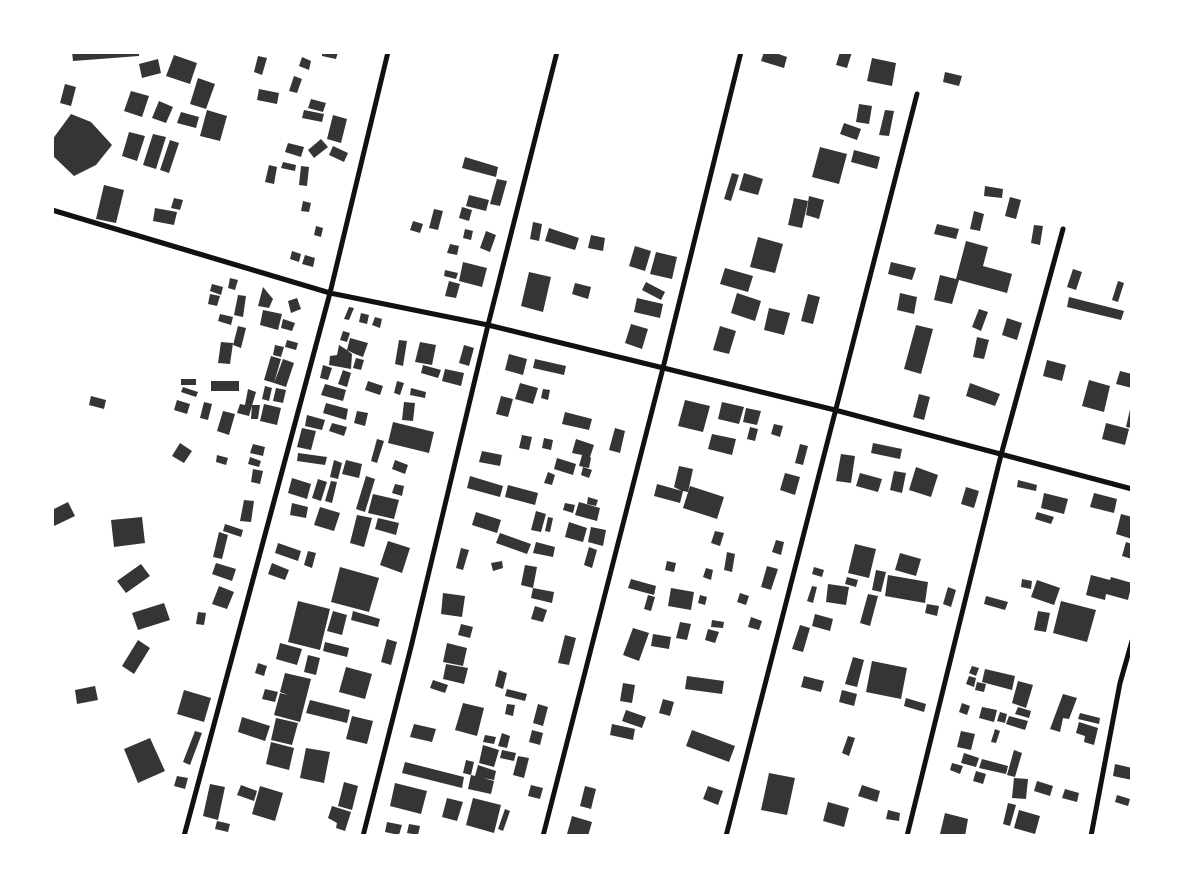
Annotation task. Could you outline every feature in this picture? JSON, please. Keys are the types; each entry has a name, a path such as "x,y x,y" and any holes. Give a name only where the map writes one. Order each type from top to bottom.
{"street":[{"path":"184,836 330,293 388,52"},
{"path":"363,836 557,52"},
{"path":"543,836 663,368 741,52"},
{"path":"726,836 918,94"},
{"path":"52,210 330,293 488,325 835,410 1132,489"},
{"path":"907,836 1001,455 1063,229"},
{"path":"1091,836 1120,683 1132,641"}],"building":[{"path":"72,52 139,52 139,56 73,61"},
{"path":"322,52 338,52 336,59 322,56"},
{"path":"764,52 773,52 787,57 784,68 761,61"},
{"path":"840,52 852,52 847,68 836,65"},
{"path":"174,55 197,63 190,84 166,76"},
{"path":"258,56 267,58 262,75 254,72"},
{"path":"302,57 311,61 309,70 299,66"},
{"path":"872,58 896,63 892,86 867,81"},
{"path":"158,59 161,73 142,78 139,64"},
{"path":"945,72 962,76 959,86 943,82"},
{"path":"294,76 302,79 297,93 289,91"},
{"path":"198,78 215,84 206,109 190,104"},
{"path":"65,84 76,87 71,106 60,103"},
{"path":"259,89 279,93 277,104 257,100"},
{"path":"131,91 149,96 142,117 124,111"},
{"path":"311,99 326,103 323,112 308,108"},
{"path":"159,101 173,107 166,123 152,118"},
{"path":"859,104 872,106 869,124 856,122"},
{"path":"207,110 227,116 220,141 200,136"},
{"path":"304,110 324,114 322,122 302,118"},
{"path":"885,110 894,111 889,136 879,135"},
{"path":"181,112 199,117 196,128 177,123"},
{"path":"71,114 91,122 112,145 96,165 74,176 52,155 52,140"},
{"path":"333,115 347,119 341,143 327,139"},
{"path":"844,123 861,129 857,140 840,134"},
{"path":"129,132 145,136 137,161 122,156"},
{"path":"153,134 166,137 156,169 143,165"},
{"path":"321,139 328,147 314,158 308,150"},
{"path":"170,140 179,143 169,173 160,170"},
{"path":"288,143 304,147 301,157 285,152"},
{"path":"333,146 348,153 344,162 329,155"},
{"path":"820,147 847,154 839,184 812,177"},
{"path":"854,150 880,157 877,169 851,162"},
{"path":"465,157 498,167 496,177 462,168"},
{"path":"283,162 296,165 295,171 281,168"},
{"path":"269,165 277,167 274,184 265,182"},
{"path":"301,166 309,167 307,186 299,185"},
{"path":"732,173 739,175 731,201 724,199"},
{"path":"744,173 763,179 758,195 739,190"},
{"path":"497,179 507,181 500,206 490,204"},
{"path":"104,185 124,190 116,223 96,219"},
{"path":"985,186 1003,189 1002,198 984,196"},
{"path":"469,195 489,200 486,211 466,206"},
{"path":"809,196 824,200 819,219 806,215"},
{"path":"1010,197 1021,200 1016,219 1005,216"},
{"path":"174,198 183,200 180,210 171,208"},
{"path":"794,198 808,201 802,228 788,225"},
{"path":"303,201 311,203 309,212 301,211"},
{"path":"462,207 472,210 469,221 459,218"},
{"path":"155,208 177,212 174,225 153,221"},
{"path":"434,209 443,211 438,230 429,228"},
{"path":"974,211 984,214 980,231 970,229"},
{"path":"413,221 423,224 420,233 410,230"},
{"path":"533,222 542,224 539,241 530,239"},
{"path":"937,224 959,229 956,239 934,234"},
{"path":"1034,225 1043,226 1040,245 1031,243"},
{"path":"316,226 323,228 321,237 314,235"},
{"path":"549,228 579,238 575,250 545,241"},
{"path":"465,229 473,231 471,240 463,238"},
{"path":"486,231 496,235 490,252 480,248"},
{"path":"591,235 605,238 603,251 588,248"},
{"path":"758,237 783,244 775,273 750,267"},
{"path":"966,241 988,247 983,266 1012,274 1007,293 959,280 952,304 934,300 940,275 956,279"},
{"path":"450,244 459,246 457,255 447,253"},
{"path":"635,246 651,251 645,271 629,266"},
{"path":"292,251 301,254 299,262 290,259"},
{"path":"656,252 677,257 672,279 650,274"},
{"path":"305,255 315,258 313,267 302,264"},
{"path":"463,262 487,268 482,287 459,281"},
{"path":"891,262 916,268 912,280 888,274"},
{"path":"725,268 753,276 748,292 720,284"},
{"path":"1073,269 1082,272 1076,290 1067,287"},
{"path":"445,270 458,273 456,279 444,276"},
{"path":"529,272 551,277 543,312 521,306"},
{"path":"230,278 238,280 235,290 228,288"},
{"path":"449,281 460,284 456,298 445,296"},
{"path":"1118,281 1124,283 1118,302 1112,300"},
{"path":"646,282 665,292 661,300 642,290"},
{"path":"575,283 591,287 588,299 572,294"},
{"path":"212,284 223,287 221,295 210,291"},
{"path":"263,287 273,299 269,308 258,306"},
{"path":"737,293 761,301 755,321 731,313"},
{"path":"900,293 917,297 914,314 897,310"},
{"path":"210,294 220,296 217,306 208,304"},
{"path":"808,294 820,297 813,324 801,321"},
{"path":"238,295 246,296 243,317 234,315"},
{"path":"1069,297 1124,311 1121,320 1067,307"},
{"path":"297,298 301,309 291,313 288,301"},
{"path":"637,298 663,304 660,318 634,312"},
{"path":"349,307 354,308 349,320 344,319"},
{"path":"769,308 790,313 784,335 764,330"},
{"path":"979,309 988,312 981,331 972,327"},
{"path":"263,310 282,314 278,330 260,325"},
{"path":"361,313 369,315 367,324 359,322"},
{"path":"220,314 233,317 231,325 218,321"},
{"path":"375,317 382,319 380,328 372,325"},
{"path":"1007,318 1022,323 1017,340 1002,335"},
{"path":"283,319 295,323 292,331 281,328"},
{"path":"631,324 648,329 642,349 625,343"},
{"path":"916,325 933,329 921,374 904,369"},
{"path":"238,326 246,328 241,348 233,345"},
{"path":"720,326 736,331 729,354 713,350"},
{"path":"343,331 350,333 347,342 340,340"},
{"path":"977,337 989,340 984,359 973,357"},
{"path":"350,338 368,343 363,357 347,350"},
{"path":"287,340 298,343 296,350 285,347"},
{"path":"399,340 407,341 403,366 395,364"},
{"path":"221,342 233,343 230,364 218,363"},
{"path":"420,342 436,345 432,365 415,362"},
{"path":"275,345 284,347 281,357 273,355"},
{"path":"339,345 352,354 351,369 329,365 330,356 337,355"},
{"path":"464,345 474,348 469,366 459,363"},
{"path":"509,354 527,359 523,375 505,370"},
{"path":"271,356 281,359 274,383 264,380"},
{"path":"356,358 364,360 361,370 353,368"},
{"path":"283,359 294,363 286,387 274,383"},
{"path":"535,359 566,366 564,375 533,368"},
{"path":"1047,360 1066,365 1062,381 1043,376"},
{"path":"323,365 332,368 328,380 320,378"},
{"path":"423,365 441,370 438,378 421,373"},
{"path":"445,369 464,373 461,386 442,381"},
{"path":"343,370 351,373 347,387 338,384"},
{"path":"1120,371 1132,374 1132,388 1116,384"},
{"path":"181,379 196,379 196,385 181,385"},
{"path":"1089,380 1110,386 1104,412 1082,406"},
{"path":"211,381 239,381 239,391 211,391"},
{"path":"368,381 383,386 380,395 365,390"},
{"path":"397,381 404,383 400,395 394,393"},
{"path":"520,383 538,388 533,404 515,399"},
{"path":"970,383 1000,394 995,406 966,396"},
{"path":"325,384 346,390 343,401 321,395"},
{"path":"265,386 272,388 269,401 262,399"},
{"path":"183,387 198,392 196,397 181,392"},
{"path":"276,388 286,390 283,403 273,401"},
{"path":"411,388 426,392 425,398 410,395"},
{"path":"248,389 256,392 249,416 237,413 240,404 245,405"},
{"path":"543,389 550,390 548,400 541,398"},
{"path":"919,394 930,397 924,420 913,417"},
{"path":"91,396 106,400 104,409 89,405"},
{"path":"501,396 513,399 508,417 496,414"},
{"path":"177,400 190,404 187,414 174,410"},
{"path":"685,400 710,406 703,432 678,426"},
{"path":"204,402 212,404 208,420 200,418"},
{"path":"404,402 415,403 413,421 402,420"},
{"path":"722,402 744,407 739,424 718,419"},
{"path":"326,403 348,409 346,420 323,413"},
{"path":"264,404 281,408 277,425 260,421"},
{"path":"252,405 260,405 258,419 251,419"},
{"path":"1132,405 1132,428 1126,427"},
{"path":"746,408 761,411 757,425 743,422"},
{"path":"223,411 235,414 229,435 217,431"},
{"path":"357,411 368,413 365,426 354,423"},
{"path":"565,412 592,419 589,430 562,424"},
{"path":"307,415 325,420 322,430 305,426"},
{"path":"393,422 434,432 429,453 388,443"},
{"path":"332,423 347,427 344,436 329,431"},
{"path":"1106,423 1129,429 1125,445 1102,439"},
{"path":"774,424 783,426 780,437 771,434"},
{"path":"750,427 758,429 755,441 747,439"},
{"path":"302,428 316,431 311,450 297,447"},
{"path":"615,428 625,431 620,453 609,450"},
{"path":"712,434 736,439 732,455 708,449"},
{"path":"522,435 532,437 529,450 519,448"},
{"path":"544,438 553,440 551,450 542,448"},
{"path":"377,439 384,441 377,463 371,461"},
{"path":"576,439 594,445 589,468 579,466 582,455 572,453"},
{"path":"180,443 192,451 184,463 172,456"},
{"path":"873,443 902,449 900,459 871,453"},
{"path":"253,444 265,447 263,456 250,453"},
{"path":"800,444 808,446 803,465 795,463"},
{"path":"482,451 502,455 500,466 479,462"},
{"path":"298,453 327,457 325,465 297,461"},
{"path":"841,454 855,456 851,483 836,481"},
{"path":"217,455 228,458 226,465 216,462"},
{"path":"250,457 261,461 259,467 248,464"},
{"path":"557,458 576,464 573,475 554,469"},
{"path":"334,460 342,463 338,479 330,477"},
{"path":"346,460 362,464 359,478 342,474"},
{"path":"395,460 408,465 405,474 392,469"},
{"path":"679,466 693,469 688,492 683,491 680,503 654,496 657,484 682,491 674,487"},
{"path":"583,467 592,470 589,478 581,475"},
{"path":"916,467 938,475 931,497 909,490"},
{"path":"253,469 263,471 260,484 251,482"},
{"path":"894,471 906,473 902,493 890,490"},
{"path":"548,472 555,475 552,485 544,483"},
{"path":"785,473 800,477 795,495 780,490"},
{"path":"860,473 882,479 878,492 856,486"},
{"path":"366,476 375,479 365,512 356,509"},
{"path":"470,476 503,486 500,497 467,488"},
{"path":"292,478 311,484 307,499 288,493"},
{"path":"318,479 327,482 321,501 312,498"},
{"path":"1018,480 1037,485 1036,491 1017,487"},
{"path":"331,481 337,482 332,503 325,501"},
{"path":"395,484 404,486 402,496 392,493"},
{"path":"508,485 538,493 535,505 505,497"},
{"path":"690,486 724,497 717,519 683,508"},
{"path":"966,487 979,491 974,508 961,504"},
{"path":"1044,493 1068,499 1064,514 1041,508"},
{"path":"1094,493 1117,499 1114,513 1090,507"},
{"path":"373,494 399,500 394,519 368,513"},
{"path":"588,497 598,500 596,506 587,504"},
{"path":"244,500 254,501 251,522 240,521"},
{"path":"68,502 75,516 52,527 52,510"},
{"path":"579,502 600,508 597,521 575,515"},
{"path":"292,503 308,507 306,518 290,515"},
{"path":"565,503 575,505 573,513 563,510"},
{"path":"320,507 340,513 334,531 314,525"},
{"path":"536,511 546,514 541,532 531,530"},
{"path":"476,512 501,520 497,533 472,525"},
{"path":"1037,512 1054,517 1051,524 1035,519"},
{"path":"1121,514 1132,517 1132,539 1116,534"},
{"path":"357,515 372,518 364,547 350,543"},
{"path":"142,517 145,543 114,547 111,520"},
{"path":"548,517 553,518 550,532 545,531"},
{"path":"378,518 399,523 396,535 375,529"},
{"path":"569,522 587,528 583,542 565,537"},
{"path":"225,524 243,530 241,537 223,531"},
{"path":"591,527 606,530 603,546 588,542"},
{"path":"715,531 724,533 720,546 711,543"},
{"path":"219,532 228,535 222,559 213,557"},
{"path":"500,533 531,544 527,554 496,543"},
{"path":"776,540 784,542 781,555 772,552"},
{"path":"388,541 410,548 402,573 380,565"},
{"path":"536,542 555,547 553,557 533,553"},
{"path":"1126,542 1132,544 1132,559 1122,556"},
{"path":"278,543 301,551 298,561 275,553"},
{"path":"855,544 876,549 869,578 848,573"},
{"path":"589,547 597,550 592,568 584,565"},
{"path":"461,548 469,550 463,570 456,568"},
{"path":"308,551 316,553 312,568 304,565"},
{"path":"727,552 735,554 732,572 724,570"},
{"path":"900,553 921,559 916,576 895,570"},
{"path":"502,561 503,568 493,571 491,563"},
{"path":"667,561 676,563 674,572 665,570"},
{"path":"216,563 236,569 232,581 212,574"},
{"path":"272,563 289,570 285,580 268,574"},
{"path":"141,564 150,576 126,593 117,581"},
{"path":"525,565 537,567 533,588 521,585"},
{"path":"767,566 778,569 771,590 761,587"},
{"path":"340,567 379,578 369,612 331,602"},
{"path":"814,567 824,570 822,577 812,574"},
{"path":"706,568 713,570 711,580 703,577"},
{"path":"876,570 886,572 881,592 872,590"},
{"path":"888,575 928,582 925,603 885,596"},
{"path":"1091,575 1110,580 1111,577 1132,583 1128,600 1106,594 1105,600 1086,595"},
{"path":"847,577 858,580 856,587 845,584"},
{"path":"631,579 656,586 654,595 628,588"},
{"path":"1022,579 1032,581 1031,589 1021,587"},
{"path":"1037,580 1060,588 1054,605 1031,597"},
{"path":"828,584 849,587 846,605 826,602"},
{"path":"219,586 234,592 227,609 212,604"},
{"path":"812,586 817,587 813,603 807,601"},
{"path":"948,587 956,590 951,607 943,604"},
{"path":"533,588 554,592 552,603 531,598"},
{"path":"671,588 694,592 691,610 668,606"},
{"path":"443,593 465,596 462,617 441,614"},
{"path":"740,593 749,596 746,605 737,602"},
{"path":"868,594 878,596 870,626 860,623"},
{"path":"648,595 655,597 651,611 644,609"},
{"path":"700,595 707,597 705,605 698,603"},
{"path":"986,596 1008,602 1005,610 984,604"},
{"path":"298,601 330,609 320,650 288,642"},
{"path":"1061,601 1096,610 1087,642 1053,633"},
{"path":"164,603 170,620 138,630 132,613"},
{"path":"927,604 939,606 937,616 925,613"},
{"path":"535,606 547,610 543,622 531,619"},
{"path":"333,611 347,615 342,635 327,631"},
{"path":"353,611 380,619 378,627 351,620"},
{"path":"1038,611 1050,613 1046,632 1034,630"},
{"path":"198,612 206,613 204,625 196,624"},
{"path":"815,614 833,619 830,631 812,626"},
{"path":"751,617 762,621 759,630 748,627"},
{"path":"712,620 724,622 723,628 711,627"},
{"path":"680,622 691,624 687,640 676,638"},
{"path":"461,624 473,627 470,638 458,635"},
{"path":"800,625 810,628 803,652 792,649"},
{"path":"633,628 649,633 639,661 623,655"},
{"path":"708,629 719,632 715,643 705,640"},
{"path":"653,634 671,637 669,649 651,646"},
{"path":"565,635 576,638 569,665 558,663"},
{"path":"387,639 397,642 391,665 381,662"},
{"path":"138,640 150,648 134,674 122,666"},
{"path":"325,642 349,648 347,657 323,651"},
{"path":"280,643 302,649 297,665 276,659"},
{"path":"447,643 467,648 463,666 443,662"},
{"path":"308,655 320,658 316,675 304,672"},
{"path":"853,657 864,660 857,687 845,684"},
{"path":"872,661 907,668 901,699 866,692"},
{"path":"258,663 267,666 264,676 255,673"},
{"path":"446,664 468,668 464,684 443,679"},
{"path":"972,666 979,668 976,676 969,673"},
{"path":"346,667 372,674 365,699 339,692"},
{"path":"985,669 1015,676 1012,690 982,682"},
{"path":"499,670 507,673 503,689 495,686"},
{"path":"285,673 311,679 300,722 274,715 280,693 288,695 280,692"},
{"path":"687,676 724,681 722,694 685,689"},
{"path":"804,676 824,681 821,692 801,687"},
{"path":"969,676 976,678 974,687 966,684"},
{"path":"433,680 448,685 445,693 430,688"},
{"path":"1018,681 1033,685 1026,708 1012,703"},
{"path":"977,682 986,684 984,692 975,690"},
{"path":"623,683 635,685 632,703 620,701"},
{"path":"95,686 98,700 77,704 75,690"},
{"path":"265,689 278,692 275,702 262,699"},
{"path":"507,689 527,694 525,701 505,696"},
{"path":"184,690 211,698 204,722 177,714"},
{"path":"842,690 857,694 854,706 839,702"},
{"path":"1063,694 1077,698 1069,719 1063,718 1060,732 1050,729"},
{"path":"906,698 926,704 924,712 904,706"},
{"path":"663,699 674,702 670,716 659,713"},
{"path":"310,700 350,710 347,723 306,713"},
{"path":"463,703 484,708 477,736 455,730"},
{"path":"962,703 970,706 967,715 959,712"},
{"path":"507,704 515,705 513,716 505,714"},
{"path":"538,704 548,707 543,726 533,723"},
{"path":"982,707 997,710 994,722 979,718"},
{"path":"1018,707 1031,711 1029,718 1015,714"},
{"path":"626,710 646,717 642,728 622,721"},
{"path":"1000,712 1007,714 1005,723 997,721"},
{"path":"1080,713 1100,718 1099,724 1078,719"},
{"path":"352,716 373,721 367,744 346,739"},
{"path":"1009,716 1028,721 1025,730 1006,724"},
{"path":"242,717 270,726 265,741 238,732"},
{"path":"276,718 298,723 292,745 271,740"},
{"path":"1079,722 1098,728 1094,745 1084,742 1085,736 1076,733"},
{"path":"414,724 436,729 432,742 410,737"},
{"path":"612,724 635,729 633,740 610,735"},
{"path":"995,729 1000,731 996,743 991,742"},
{"path":"532,730 543,733 540,745 529,742"},
{"path":"692,730 735,746 729,762 686,746"},
{"path":"195,731 202,733 190,765 183,762"},
{"path":"961,731 975,734 971,750 957,747"},
{"path":"502,733 510,736 507,748 498,746"},
{"path":"485,735 496,737 494,744 483,742"},
{"path":"848,736 855,738 849,756 842,753"},
{"path":"150,738 165,771 138,783 124,749"},
{"path":"271,742 294,748 289,770 266,764"},
{"path":"483,745 499,750 494,767 479,763"},
{"path":"306,748 330,752 324,783 300,778"},
{"path":"502,750 516,753 514,761 500,758"},
{"path":"1014,750 1022,753 1015,777 1007,775"},
{"path":"964,753 979,758 976,767 961,763"},
{"path":"518,756 529,758 524,778 513,775"},
{"path":"982,759 1008,766 1006,774 979,768"},
{"path":"466,760 474,762 471,775 463,773"},
{"path":"405,762 464,777 462,788 402,773"},
{"path":"952,763 963,766 960,774 950,770"},
{"path":"1115,764 1132,768 1132,780 1113,776"},
{"path":"478,765 496,771 494,780 483,778 494,781 491,794 468,789 471,775 475,776"},
{"path":"976,771 986,774 983,784 973,781"},
{"path":"769,773 795,778 787,815 761,810"},
{"path":"177,776 188,778 185,789 174,786"},
{"path":"1014,778 1028,779 1026,799 1012,798"},
{"path":"1037,781 1053,786 1050,796 1034,791"},
{"path":"344,782 358,786 352,810 338,806"},
{"path":"395,783 427,791 421,814 390,806"},
{"path":"210,784 225,787 218,820 203,816"},
{"path":"241,785 257,791 254,801 237,795"},
{"path":"531,785 543,788 540,799 528,796"},
{"path":"862,785 880,791 877,802 858,796"},
{"path":"260,786 283,793 275,821 252,814"},
{"path":"585,786 596,789 591,809 580,806"},
{"path":"708,786 723,791 718,805 703,799"},
{"path":"1065,789 1079,793 1077,802 1062,798"},
{"path":"1117,795 1130,799 1128,806 1115,802"},
{"path":"447,798 463,802 457,821 442,817"},
{"path":"473,798 501,805 494,833 466,825"},
{"path":"828,802 849,808 844,827 823,821"},
{"path":"1008,803 1016,805 1010,826 1003,824"},
{"path":"332,806 351,812 345,831 336,828 337,823 328,818"},
{"path":"505,809 510,811 503,831 498,829"},
{"path":"888,810 900,813 899,821 886,819"},
{"path":"1019,810 1040,816 1035,834 1014,828"},
{"path":"945,813 968,819 965,836 946,836 940,834"},
{"path":"572,816 592,822 588,836 567,834"},
{"path":"217,821 230,824 228,832 215,829"},
{"path":"387,822 402,825 399,835 385,832"},
{"path":"409,824 420,826 418,835 407,833"}]}
